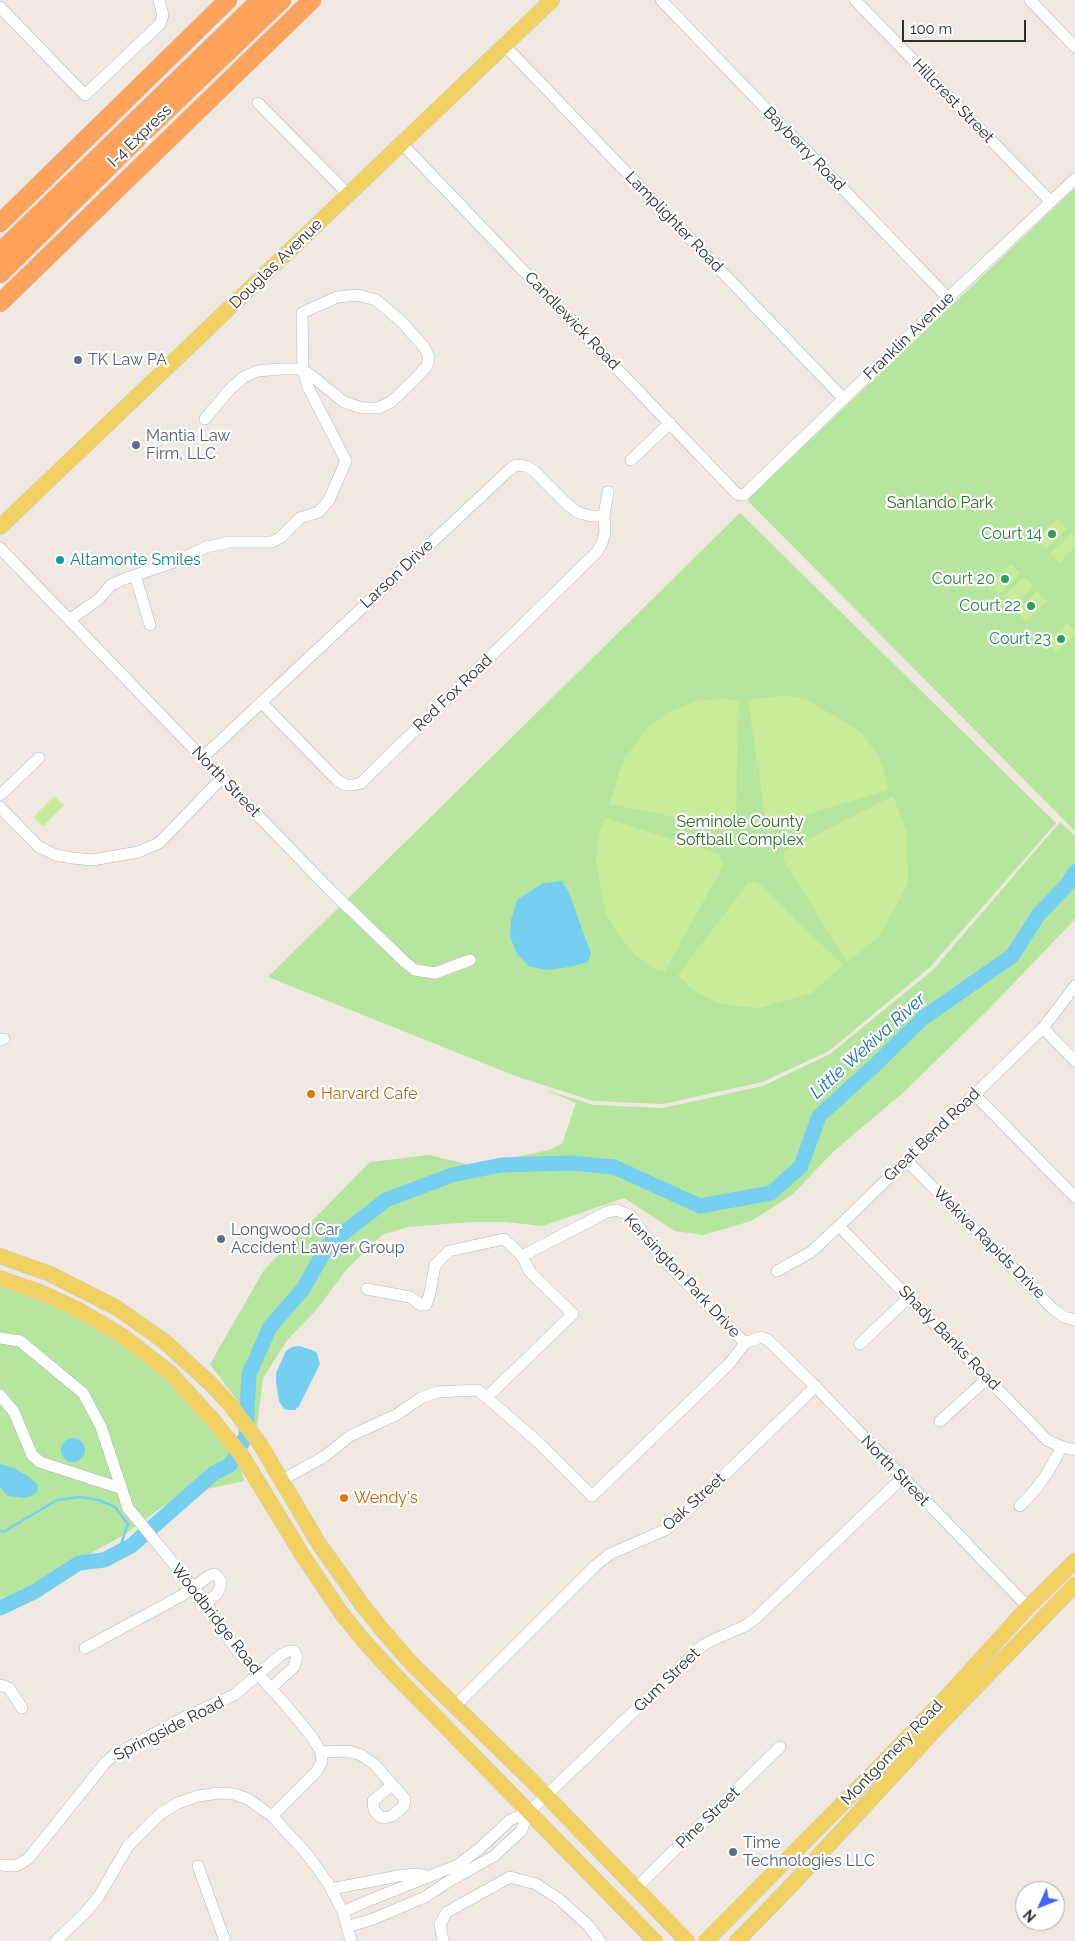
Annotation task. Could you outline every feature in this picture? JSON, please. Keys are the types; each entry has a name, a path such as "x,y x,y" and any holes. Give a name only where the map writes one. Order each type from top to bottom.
{"highway":[{"path":"0,223 228,0"},
{"name":"I-4 Express","path":"0,252 260,0"},
{"name":"I-4 Express","path":"0,274 282,0"},
{"path":"0,303 312,0"}],"main road":[{"name":"Douglas Avenue","path":"0,527 552,0"},
{"path":"0,1256 50,1274 85,1290 117,1308 165,1342 191,1365 231,1406 260,1444 319,1544 362,1606 412,1664 546,1796 687,1941"},
{"path":"0,1278 42,1293 75,1308 124,1337 169,1372 182,1375 204,1395 229,1432 287,1533 347,1620 392,1673 655,1941"},
{"path":"229,1432 269,1476 282,1480"},
{"name":"Montgomery Road","path":"706,1941 880,1766 1028,1607 1075,1561"},
{"name":"Montgomery Road","path":"738,1941 953,1711 1075,1585"}],"street":[{"path":"0,6 85,95 160,24 163,15 159,0"},
{"name":"Bayberry Road","path":"660,0 948,298"},
{"name":"Hillcrest Street","path":"855,0 1051,202"},
{"path":"1030,0 1075,47"},
{"name":"Lamplighter Road","path":"504,46 844,399"},
{"path":"258,103 348,194"},
{"name":"Candlewick Road","path":"402,144 736,494 744,495"},
{"name":"Franklin Avenue","path":"744,495 948,298 1075,179"},
{"path":"69,620 99,599 111,585 180,560 206,547 230,542 272,542 281,537 300,518 319,512 329,500 346,462 308,387 304,369 302,313 337,297 358,296 376,300 401,321 424,347 429,357 426,366 416,378 391,402 378,408 362,408 344,402 304,369 281,369 257,371 244,377 231,388 205,419"},
{"path":"631,460 670,423"},
{"name":"Larson Drive","path":"202,758 516,465 526,466 534,471 568,505 579,513 591,516 604,516"},
{"name":"Red Fox Road","path":"349,785 361,783 597,552 605,533 604,516 608,492"},
{"name":"North Street","path":"0,548 330,889 415,970 435,973 470,960"},
{"path":"135,575 150,625"},
{"path":"261,702 337,780 349,785 348,797"},
{"path":"0,795 39,758"},
{"path":"0,807 39,847 56,855 92,860 138,852 159,843 222,778"},
{"name":"Great Bend Road","path":"777,1271 811,1252 839,1226 1043,1028 1075,986"},
{"path":"1043,1028 1075,1061"},
{"path":"974,1094 1075,1197"},
{"name":"Wekiva Rapids Drive","path":"906,1160 1053,1309 1064,1317 1075,1320"},
{"name":"Kensington Park Drive","path":"522,1256 607,1212 623,1212 631,1216 658,1254 745,1342 761,1337"},
{"name":"Shady Banks Road","path":"839,1226 1047,1440 1062,1447 1075,1450"},
{"path":"367,1289 410,1297 421,1305 426,1305 430,1293 434,1265 449,1251 504,1239 522,1256 530,1272 573,1314 487,1397"},
{"path":"75,1308 85,1290"},
{"path":"860,1344 909,1297"},
{"name":"North Street","path":"761,1337 768,1340 816,1386 902,1478 1028,1607"},
{"name":"Woodbridge Road","path":"0,1338 20,1341 82,1393 101,1427 128,1508 139,1524 206,1603 237,1651 312,1737 321,1752"},
{"path":"282,1480 325,1456 350,1436 396,1415 421,1398 437,1392 478,1390 538,1442 592,1496 729,1364 745,1342"},
{"path":"940,1422 988,1378"},
{"name":"Oak Street","path":"454,1706 596,1565 610,1554 665,1530 816,1386"},
{"path":"0,1395 14,1412 28,1448 32,1455 40,1462 120,1488"},
{"path":"1020,1506 1046,1475 1062,1447"},
{"name":"Gum Street","path":"528,1812 702,1646 715,1638 745,1626 756,1618 902,1478"},
{"path":"85,1648 181,1596 193,1586 214,1574 221,1581 220,1588 217,1594 206,1603"},
{"name":"Springside Road","path":"0,1866 16,1866 28,1858 114,1755 183,1718 234,1695 282,1654 289,1650 294,1652 297,1656 294,1667 271,1688"},
{"path":"0,1685 9,1688 22,1708"},
{"name":"Pine Street","path":"636,1888 780,1747"},
{"path":"272,1816 316,1772 322,1762 321,1752 348,1751 361,1755 374,1764 392,1785"},
{"path":"56,1941 74,1925 99,1896 128,1846 160,1814 178,1803 198,1796 220,1793 234,1794 248,1799 272,1816 306,1853 331,1889 343,1912 351,1941"},
{"path":"343,1912 458,1865 479,1850 510,1820 528,1812"},
{"path":"347,1927 373,1919 425,1897 446,1882 494,1856 521,1831 528,1812"},
{"path":"198,1866 225,1941"},
{"path":"331,1889 398,1876 416,1874 428,1877"},
{"path":"443,1941 440,1924 447,1912 510,1877 536,1884 559,1900 588,1925 600,1941"}],"green space":[{"name":"Sanlando Park","path":"1075,188 1075,831 747,500"},
{"name":"Seminole County Softball Complex","path":"740,513 1056,823 930,967 829,1051 762,1082 663,1104 594,1101 518,1077 268,977"},
{"name":"Court 14","path":"1057,519 1067,529 1046,549 1036,539"},
{"path":"1071,533 1075,537 1075,547 1059,563 1050,553"},
{"name":"Court 20","path":"1011,564 1020,573 999,594 990,584"},
{"path":"1024,577 1034,587 1013,607 1003,597"},
{"name":"Court 22","path":"1037,591 1047,601 1026,621 1016,611"},
{"name":"Court 23","path":"1067,623 1075,631 1075,635 1056,653 1047,643"},
{"path":"785,695 807,700 860,731 882,764 888,790 775,824 765,815 748,700"},
{"path":"727,699 739,702 736,819 726,827 609,804 623,761 647,728 673,710 701,700"},
{"path":"54,796 64,805 43,826 33,817"},
{"path":"893,796 907,833 908,883 880,936 847,962 783,859 785,851"},
{"path":"605,818 719,854 723,866 665,971 655,969 635,955 617,933 606,913 596,864 598,834"},
{"path":"1060,822 1075,836 1075,919 990,1008 905,1091 834,1151 792,1195 751,1221 703,1235 675,1231 624,1198 542,1226 506,1222 471,1222 408,1227 382,1235 347,1269 317,1309 288,1339 263,1378 257,1427 210,1364 264,1270 370,1162 430,1155 474,1166 549,1150 562,1144 576,1103 546,1090 593,1105 663,1108 763,1086 830,1054 933,970"},
{"path":"749,882 757,882 843,965 812,993 759,1008 735,1006 716,1002 694,991 678,975"},
{"path":"0,1284 54,1304 100,1328 166,1376 240,1462 244,1481 179,1495 122,1536 24,1590 0,1599"}],"water":[{"path":"562,881 569,893 591,954 588,962 570,967 546,970 529,966 517,954 510,937 511,920 517,900 543,883"},
{"path":"299,1346 317,1353 320,1364 299,1406 295,1410 288,1410 284,1409 279,1401 276,1373 286,1351 292,1347"},
{"path":"73,1438 82,1441 85,1450 82,1459 73,1462 64,1459 61,1450 64,1441"},
{"path":"0,1464 14,1468 29,1477 38,1485 37,1492 24,1498 8,1496 0,1487"}],"waterway":[{"name":"Little Wekiva River","path":"0,1608 34,1592 79,1563 104,1560 131,1546 214,1473 230,1465 246,1436 249,1374 270,1327 303,1289 328,1245 386,1200 452,1175 501,1165 571,1163 614,1167 700,1206 771,1193 801,1166 819,1116 923,1018 1012,956 1039,914 1067,885 1075,872"},
{"path":"0,1531 5,1531 57,1500 80,1497 99,1500 115,1507 128,1524 118,1553"}],"place":[{"name":"TK Law PA","path":"78,360"},
{"name":"Mantia Law Firm, LLC","path":"136,445"},
{"name":"Court 14","path":"1052,534"},
{"name":"Altamonte Smiles","path":"60,560"},
{"name":"Court 20","path":"1005,579"},
{"name":"Court 22","path":"1031,606"},
{"name":"Court 23","path":"1061,639"},
{"name":"Harvard Cafe","path":"311,1094"},
{"name":"Longwood Car Accident Lawyer Group","path":"221,1239"},
{"name":"Wendy's","path":"344,1498"},
{"name":"Time Technologies LLC","path":"733,1852"}]}
